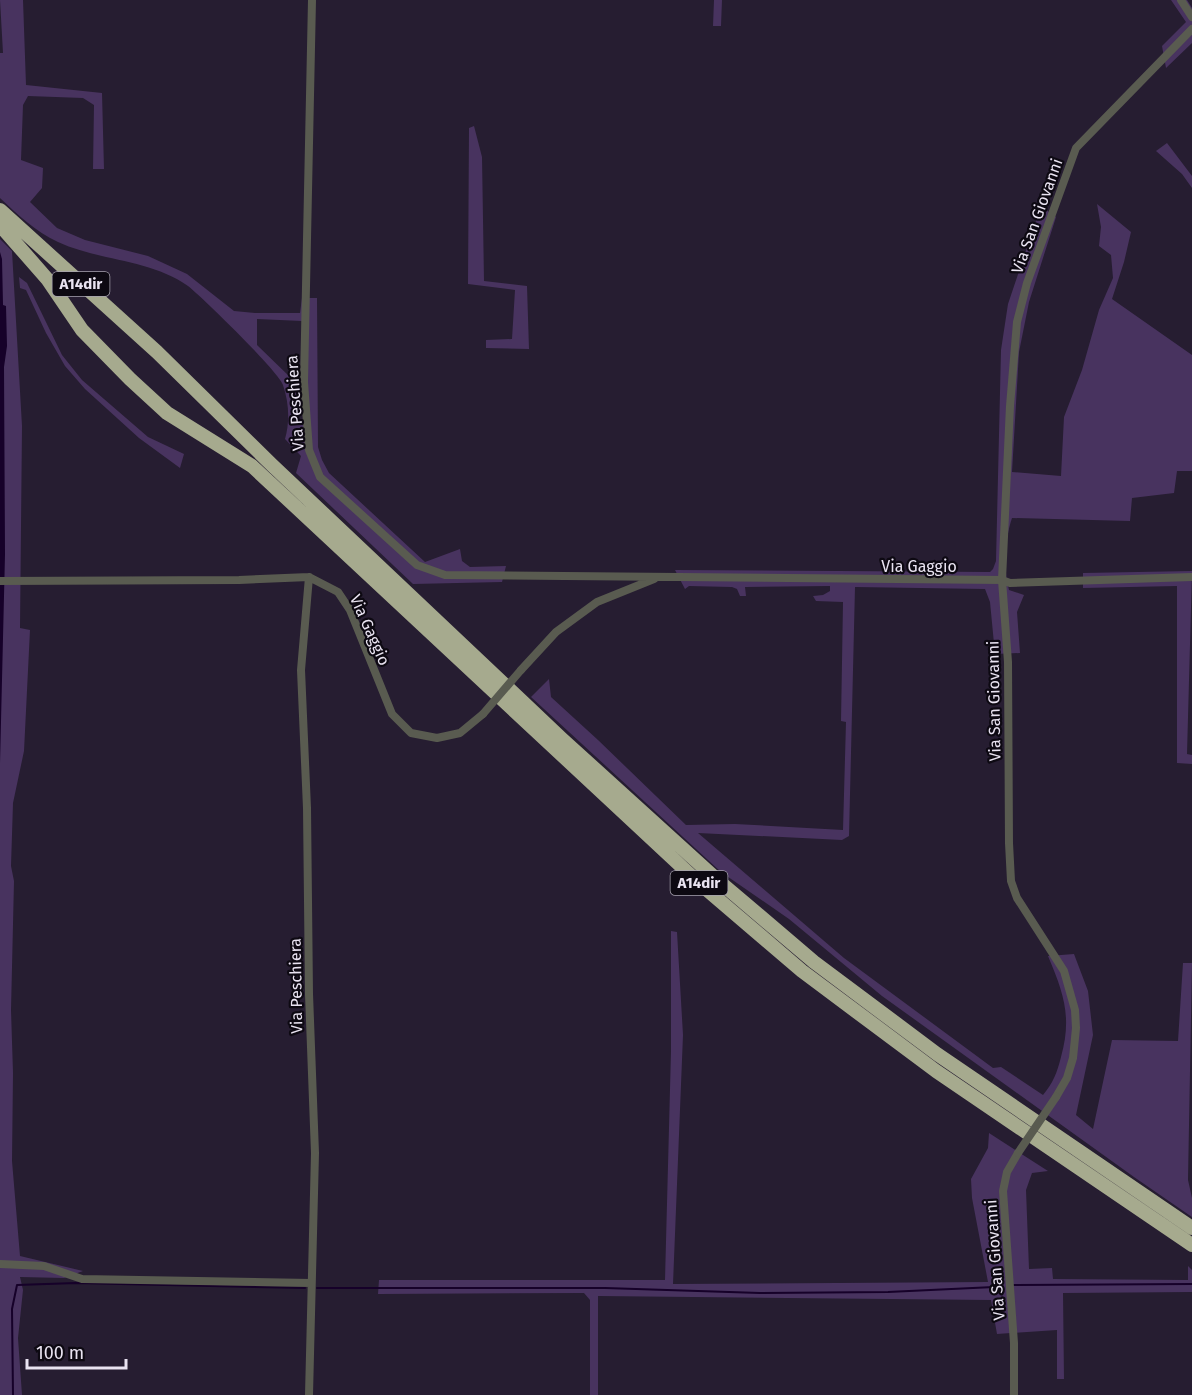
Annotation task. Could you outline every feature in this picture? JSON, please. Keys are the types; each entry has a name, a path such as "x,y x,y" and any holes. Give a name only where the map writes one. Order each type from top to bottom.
{"highway":[{"name":"A14dir","path":"0,210 157,352 272,465 562,739 714,877 814,962 937,1054 1192,1228"},
{"name":"A14dir","path":"0,225 48,280 82,330 130,379 167,413 252,466 699,883 802,971 936,1071 1192,1245"}],"street":[{"name":"Via Peschiera","path":"312,0 304,382 309,450 320,477 417,566 445,575 645,577"},
{"path":"1180,0 1192,17"},
{"name":"Via San Giovanni","path":"1014,1395 1014,1343 1003,1191 1007,1172 1066,1078 1072,1058 1076,1028 1075,1010 1064,971 1058,958 1023,908 1011,881 1008,662 1002,580 1010,406 1017,322 1027,283 1076,148 1192,29"},
{"name":"Via Peschiera","path":"309,577 301,670 307,808 309,994 315,1153 309,1395"},
{"name":"Via Gaggio","path":"0,581 228,580 309,577 338,592 350,610 392,714 411,733 437,738 460,734 483,714 556,632 597,602 660,577"},
{"name":"Via Gaggio","path":"645,577 1002,580 1010,583 1192,577"},
{"path":"0,1264 44,1266 82,1279 311,1282"}],"shaded area":[{"path":"0,0 23,0 26,85 102,93 104,169 93,169 94,105 83,98 28,96 23,105 21,160 43,168 42,188 30,202 57,228 85,240 148,256 187,274 234,311 300,313 302,298 317,298 318,447 329,473 425,562 460,549 462,561 470,567 506,566 502,582 413,584 296,473 301,456 285,439 288,412 283,385 255,351 208,304 188,286 157,270 90,253 50,238 34,228 0,198 0,53 3,53","holes":["257,319 302,321 304,425 296,424 296,388 292,379 257,345"]},
{"path":"714,0 722,0 721,26 713,26"},
{"path":"1171,0 1187,0 1192,8 1192,43 1166,68 1162,46 1186,22"},
{"path":"474,126 482,157 484,281 527,286 529,349 486,348 486,340 512,339 515,290 468,284 469,128"},
{"path":"1167,143 1192,176 1192,188 1182,174 1156,151"},
{"path":"1097,204 1131,232 1112,299 1192,355 1192,471 1177,471 1174,493 1132,498 1130,521 1012,518 1006,544 1005,563 1009,590 1024,595 1017,612 1020,653 995,654 990,602 985,589 855,587 849,836 842,840 698,833 844,958 993,1068 1001,1067 1043,1095 1058,1068 1066,1030 1065,1006 1048,956 1074,954 1088,991 1093,1035 1076,1115 1093,1129 1112,1040 1178,1041 1183,963 1192,963 1188,1180 1192,1198 1192,1217 882,996 789,919 721,872 531,697 549,679 551,697 686,825 735,824 843,830 846,722 841,721 843,602 816,601 813,596 823,595 830,591 830,586 745,587 746,596 740,596 737,589 732,587 689,586 685,589 675,570 990,572 996,561 1001,350 1008,304 1041,206 1056,217 1029,302 1019,352 1012,472 1061,476 1064,417 1082,370 1099,310 1113,278 1111,255 1099,246 1101,227"},
{"path":"0,239 12,251 22,426 20,628 30,630 24,751 13,803 11,866 14,881 11,1010 12,1161 20,1256 83,1271 64,1278 20,1277 23,1290 18,1338 22,1395 0,1395"},
{"path":"0,252 3,305 6,306 7,346 4,367 5,554 0,763"},
{"path":"19,277 27,283 62,355 82,380 148,437 184,454 180,468 139,438 85,389 65,366 46,333 26,290 20,288"},
{"path":"1192,571 1187,754 1192,755 1192,764 1177,763 1177,586 1083,588 1083,573"},
{"path":"671,931 677,932 683,1035 673,1284 988,1282 972,1198 971,1179 988,1148 989,1133 1048,1171 1032,1173 1026,1190 1029,1269 1052,1268 1053,1279 1188,1280 1188,1266 1192,1270 1192,1292 1063,1293 1064,1379 1057,1379 1057,1330 997,1334 991,1300 598,1296 598,1395 590,1395 590,1300 584,1293 378,1294 379,1280 665,1280 671,1051"}],"waterway":[{"path":"13,1395 12,1309 17,1285 76,1283 305,1288"},
{"path":"1014,1285 1192,1284"},
{"path":"317,1288 605,1288 760,1293 888,1292 994,1287"}]}
